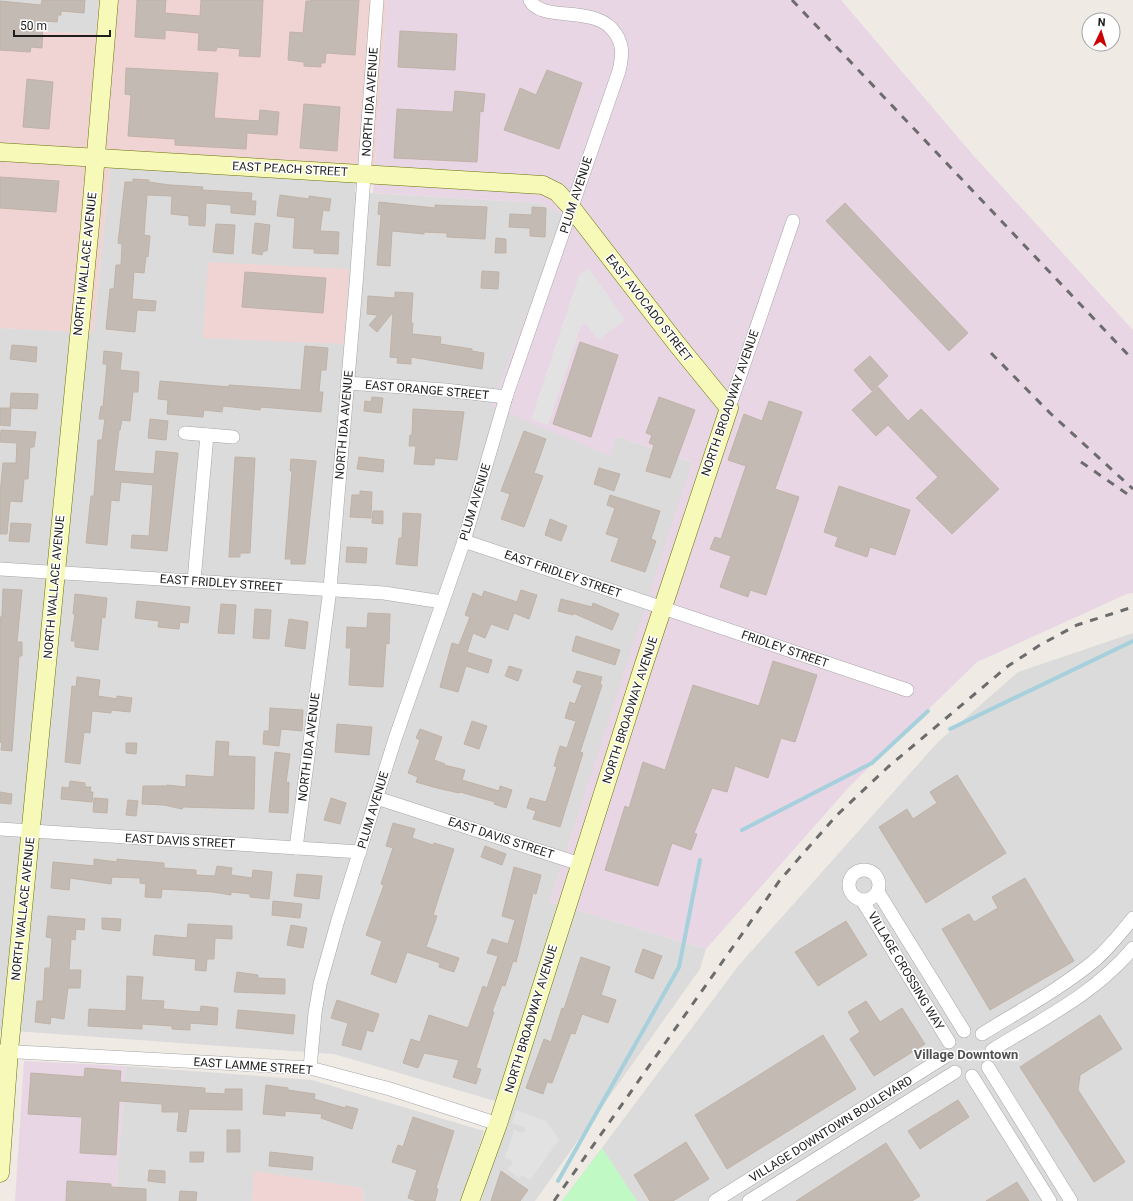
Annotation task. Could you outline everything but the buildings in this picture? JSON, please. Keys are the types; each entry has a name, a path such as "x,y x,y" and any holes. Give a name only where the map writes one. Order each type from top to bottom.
{"street":[{"name":"NORTH WALLACE AVENUE","path":"0,1173 4,1051 31,831 109,0"},
{"name":"NORTH IDA AVENUE","path":"296,848 330,589 377,0"},
{"name":"PLUM AVENUE","path":"310,1068 315,1013 320,984 338,920 395,739 464,541 506,397 619,71 623,54 622,44 616,33 608,24 598,18 546,11 535,6 530,0"},
{"name":"EAST PEACH STREET","path":"0,152 543,185 557,192 571,207"},
{"name":"EAST AVOCADO STREET","path":"571,207 676,344 728,408"},
{"name":"NORTH BROADWAY AVENUE","path":"470,1201 498,1124 580,864 728,408 792,221"},
{"name":"EAST ORANGE STREET","path":"347,383 445,390 506,397"},
{"path":"186,433 233,437"},
{"path":"194,581 207,435"},
{"name":"EAST FRIDLEY STREET","path":"464,541 663,608"},
{"name":"EAST FRIDLEY STREET","path":"0,569 384,593 442,602"},
{"name":"FRIDLEY STREET","path":"663,608 907,690"},
{"name":"EAST DAVIS STREET","path":"377,798 580,864"},
{"name":"EAST DAVIS STREET","path":"0,829 360,852"},
{"name":"VILLAGE CROSSING WAY","path":"862,900 871,898 878,892 879,886 877,876 869,870 859,871 851,877 850,887 854,895 862,900 949,1042"},
{"name":"VILLAGE CROSSING WAY","path":"878,892 964,1031"},
{"path":"982,1034 1063,983 1094,961 1116,939 1133,918"},
{"path":"992,1050 1073,1000 1108,975 1132,953"},
{"path":"964,1031 982,1034 987,1039 992,1050 988,1066 981,1073 972,1076 960,1075 955,1072 949,1065 946,1056 949,1042 953,1037 964,1031"},
{"name":"EAST LAMME STREET","path":"4,1051 310,1068 390,1089 498,1124"},
{"name":"VILLAGE DOWNTOWN BOULEVARD","path":"716,1201 946,1056"},
{"path":"988,1066 1071,1201"},
{"name":"VILLAGE DOWNTOWN BOULEVARD","path":"749,1201 955,1072"},
{"path":"972,1076 1050,1201"}],"shaded area":[{"path":"0,0 99,0 96,34 0,29"},
{"path":"99,0 387,0 375,166 112,150 93,333 0,328 0,29 96,34"},
{"path":"387,0 841,0 973,155 1133,330 1133,593 1127,594 977,662 849,787 706,949 550,902 692,462 616,436 610,456 491,406 564,216 541,203 373,193"},
{"path":"112,150 357,165 355,192 541,203 564,216 610,455 616,436 694,463 550,902 706,949 700,969 535,1201 481,1201 509,1105 334,1054 0,1030 0,328 93,332"},
{"path":"208,262 349,269 344,344 203,338"},
{"path":"589,268 625,320 598,340 586,324 581,326 548,425 531,419 579,275"},
{"path":"1133,633 1133,1201 562,1201 739,965 938,742 1018,672"},
{"path":"24,1061 126,1066 115,1201 15,1201"},
{"path":"126,1066 312,1080 484,1131 461,1201 364,1201 362,1188 255,1172 252,1201 115,1201"},
{"path":"516,1110 546,1121 559,1140 530,1180 523,1175 519,1178 507,1169 513,1164 511,1160 505,1158 514,1130 522,1133 526,1130 524,1127 512,1123"},
{"path":"254,1171 362,1188 364,1201 252,1201"}],"green space":[{"path":"602,1148 637,1201 562,1201"}],"waterway":[{"path":"950,729 1133,641"},
{"path":"742,830 872,763 928,711"},
{"path":"558,1181 679,967 700,860"}],"railway":[{"path":"792,0 1133,360"},
{"path":"991,353 1050,413 1133,489"},
{"path":"1081,462 1133,498"},
{"path":"554,1201 780,880 836,816 888,767 1008,666 1040,645 1077,625 1133,607"}],"district":[{"name":"Village Downtown","path":"966,1054"}]}
